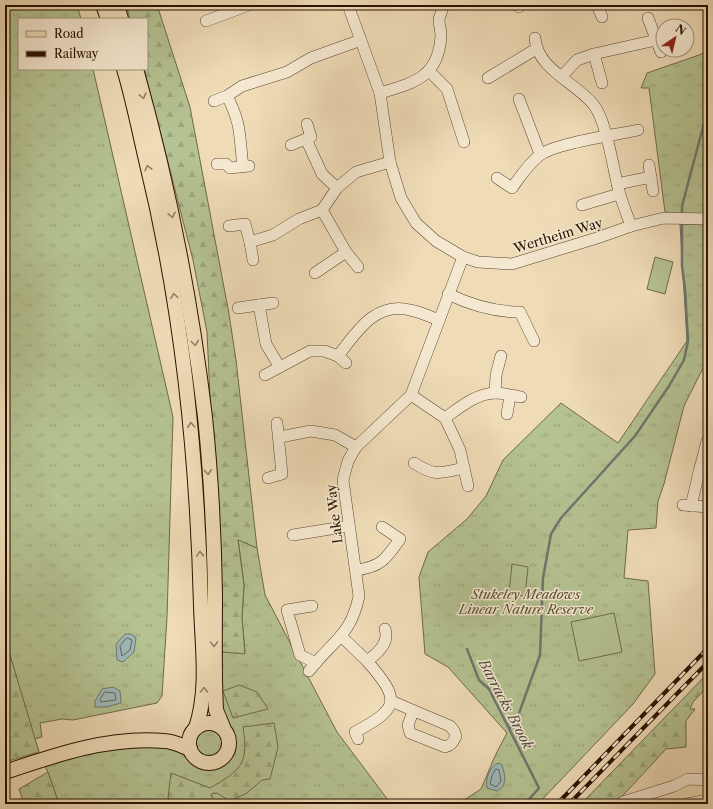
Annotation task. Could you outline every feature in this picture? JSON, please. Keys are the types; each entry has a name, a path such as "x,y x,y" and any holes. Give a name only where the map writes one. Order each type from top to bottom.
{"main road":[{"path":"103,5 108,18"},
{"path":"117,5 121,18"},
{"path":"124,70 159,214 181,338 192,428 199,526 208,599 216,710 222,727"},
{"path":"5,772 47,758 107,744 164,741 194,730 200,724 212,723 222,727 227,732 230,746 223,758 211,763 204,763 193,755 190,749 190,737 194,730 204,696 208,599 205,418 185,277 172,211 136,70"},
{"path":"164,741 190,749"}],"street":[{"path":"206,21 235,7 249,5"},
{"name":"Wertheim Way","path":"348,5 380,93 390,162 401,198 416,223 436,242 463,257 478,262 512,264 631,226 664,218 708,219"},
{"path":"380,93 415,82 429,70 438,54 441,35 439,20 444,5"},
{"path":"597,5 602,17"},
{"path":"648,18 655,37"},
{"path":"214,101 227,96 242,86 287,72 311,58 361,40"},
{"path":"562,76 577,60 594,54 655,40"},
{"path":"488,78 535,43 546,63 581,91 594,105 601,118 618,189 631,226"},
{"path":"594,54 602,83"},
{"path":"429,70 447,89 464,142"},
{"path":"217,164 226,164 230,168 246,166 237,114 227,96"},
{"path":"519,99 520,112 540,154"},
{"path":"291,145 311,137 306,124"},
{"path":"497,178 512,188 528,166 540,154 571,144 638,130"},
{"path":"306,139 322,174 337,188"},
{"path":"250,242 273,235 299,219 322,210 337,188 356,172 390,162"},
{"path":"649,165 653,191"},
{"path":"582,205 618,189 651,177"},
{"path":"322,210 346,252 358,267"},
{"path":"229,226 245,224 253,260"},
{"path":"315,273 346,252"},
{"name":"Lake Way","path":"312,606 286,610 300,655 313,667 342,637 356,611 359,596 343,480 348,461 356,447 411,395 463,257"},
{"path":"448,294 469,304 506,312 519,307 534,341"},
{"path":"238,308 273,303"},
{"path":"260,306 266,344 279,366"},
{"path":"265,375 279,366 310,351 324,351 342,360 366,322 377,313 392,308 408,309 439,320"},
{"path":"495,393 496,375 501,356"},
{"path":"446,418 462,405 476,398 495,393 515,396 507,414"},
{"path":"411,395 446,418 460,450 468,486"},
{"path":"268,478 282,474 280,437 277,423"},
{"path":"280,437 311,431 335,435 356,447"},
{"path":"706,441 704,472 687,506 708,507"},
{"path":"414,463 427,471 438,474 464,468"},
{"path":"293,535 349,526"},
{"path":"356,570 379,565 400,539 382,527"},
{"path":"367,661 378,653 389,632"},
{"path":"342,637 367,661 384,681 390,692 391,701 385,713 354,732"},
{"path":"391,701 413,712"},
{"path":"623,802 688,780 708,780"},
{"path":"687,804 708,800"}],"green space":[{"path":"5,5 77,5 81,18 18,18 18,70 93,70 173,417 167,617 162,696 157,703 73,720 62,719 40,723 42,737 34,739 5,638"},
{"path":"126,5 157,5 190,107 229,314 236,360 257,548 238,540 244,585 242,618 245,654 222,652 207,332 193,260 144,70 148,70 148,18 130,18"},
{"path":"708,48 708,214 702,215 665,212 649,88 641,88 647,73 690,58 695,58 695,56 706,52"},
{"name":"Stukeley Meadows Linear Nature Reserve","path":"680,224 708,224 708,358 684,406 664,484 658,501 656,528 628,530 624,578 648,581 655,674 633,704 538,804 458,804 481,789 507,733 448,667 425,654 419,577 428,552 467,519 486,496 503,460 561,403 618,443 687,341"},
{"path":"655,257 673,262 665,294 647,289"},
{"path":"238,539 257,548 265,595 337,732 391,804 59,804 44,762 109,748 167,747 179,751 201,767 212,769 224,765 232,756 236,744 234,732 220,711 222,652 245,653 242,618 244,585"},
{"path":"512,564 528,567 525,596 509,594"},
{"path":"614,613 622,652 579,661 571,622"},
{"path":"5,638 39,752 5,762"},
{"path":"708,673 708,686 693,702 690,709 695,709 686,721 686,747 666,749 615,804 581,804"},
{"path":"239,685 257,692 268,709 233,718 223,691"},
{"path":"274,723 278,747 270,779 262,780 247,793 230,801 217,793 211,794 215,804 181,804 168,798 171,773 210,788 236,771 240,765 245,750 243,727"},
{"path":"206,727 212,727 221,731 225,743 221,755 212,759 206,759 197,755 193,746 193,740 197,731"},
{"path":"48,772 59,804 24,804 19,789"}],"water":[{"path":"125,634 131,634 136,638 134,652 123,662 117,660 116,644"},
{"path":"113,687 120,691 121,703 106,707 95,707 95,701 102,689"},
{"path":"499,763 502,765 505,780 503,786 497,791 487,788 487,781 493,766"}],"waterway":[{"path":"682,215 682,206 708,108"},
{"path":"510,728 518,716 540,655 543,578 551,534 561,518 635,436 669,386 684,360 688,341 682,266 682,222"},
{"name":"Barracks Brook","path":"467,649 479,680 489,689 539,788 525,804"}],"railway":[{"path":"557,804 708,648"},
{"path":"569,804 708,662"}]}
